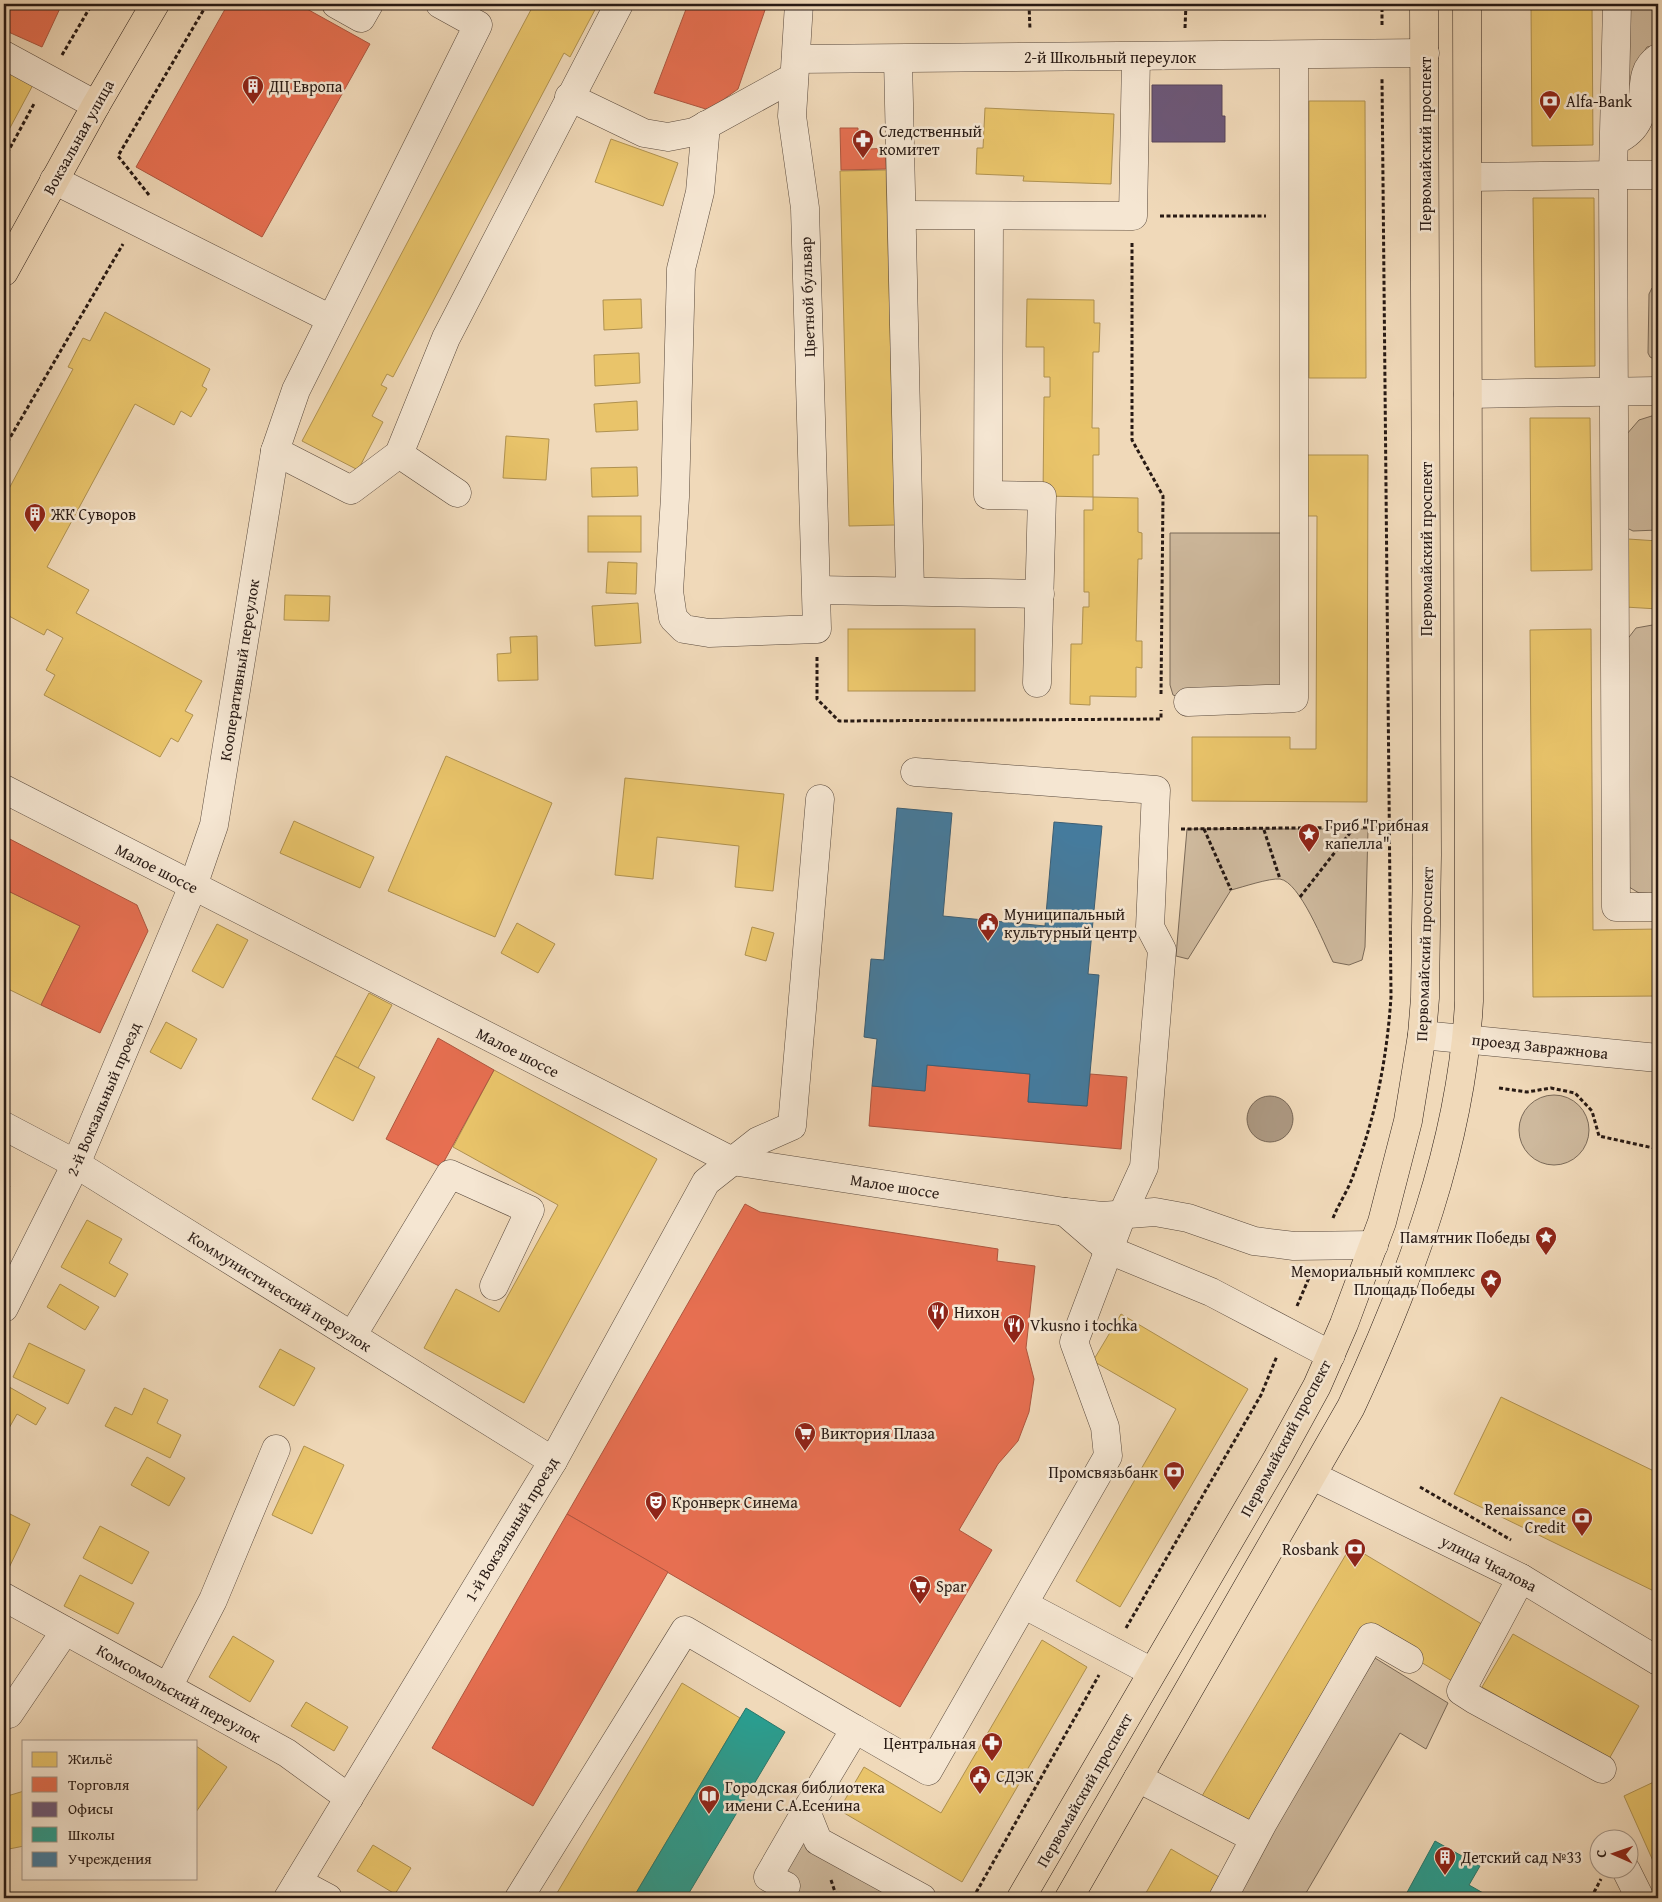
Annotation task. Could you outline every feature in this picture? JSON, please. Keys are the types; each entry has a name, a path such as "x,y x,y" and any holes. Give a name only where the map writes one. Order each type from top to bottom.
{"main road":[{"name":"Вокзальная улица","path":"4,272 96,105 155,4"},
{"name":"Первомайский проспект","path":"1021,1898 1278,1457 1317,1386 1374,1245 1408,1121 1422,1035 1425,998 1427,855 1424,4"},
{"path":"1069,1898 1351,1407 1383,1337 1421,1237 1452,1127 1467,1039 1470,887 1467,4"}],"street":[{"path":"336,4 361,18 369,4"},
{"name":"Кооперативный переулок","path":"193,886 214,825 275,451 296,390 478,25 440,4"},
{"path":"275,451 351,490 399,454 446,338 569,97 619,4"},
{"name":"Цветной бульвар","path":"799,4 792,116 804,208 817,629"},
{"path":"1617,4 1613,392 1616,907 1658,907"},
{"name":"2-й Школьный переулок","path":"795,68 898,59 1382,55 1425,53"},
{"path":"4,55 96,105"},
{"path":"1181,703 1294,698 1294,56"},
{"path":"902,215 1132,216 1136,57"},
{"path":"1615,141 1632,134 1645,114 1646,76 1651,63 1658,58"},
{"path":"898,59 910,590"},
{"path":"569,97 644,133 668,137 694,132 795,68"},
{"path":"706,125 700,192 681,269 675,487 669,591 673,618 684,629 709,633 817,629"},
{"path":"1468,177 1658,175"},
{"path":"54,180 332,319"},
{"path":"989,216 988,495 1042,496 1037,683"},
{"path":"1468,394 1658,391"},
{"path":"399,454 457,493"},
{"path":"817,590 910,590 1040,594"},
{"path":"519,1898 685,1630 928,1771 1025,1605 1108,1456 1105,1427 1074,1342 1122,1214 1144,1168 1162,950 1150,927 1156,790 915,772"},
{"name":"Малое шоссе","path":"4,789 732,1161 1065,1212 1102,1216 1155,1212 1188,1218 1254,1241 1294,1246 1374,1245"},
{"name":"1-й Вокзальный проезд","path":"293,1890 553,1461 706,1182 758,1142 792,1126 820,799"},
{"name":"2-й Вокзальный проезд","path":"4,1308 76,1164 193,886"},
{"name":"проезд Завражнова","path":"1422,1035 1658,1058"},
{"name":"Коммунистический переулок","path":"4,1126 76,1164 553,1461"},
{"path":"352,1336 450,1174 530,1210 494,1286"},
{"path":"1065,1212 1109,1250 1211,1292 1330,1355"},
{"path":"168,1688 213,1600 276,1449"},
{"name":"улица Чкалова","path":"1313,1476 1521,1578 1658,1662"},
{"path":"1521,1578 1461,1691 1602,1769"},
{"name":"Комсомольский переулок","path":"4,1597 287,1753 349,1798"},
{"path":"1025,1605 1152,1672"},
{"path":"8,1714 65,1631"},
{"path":"1223,1898 1254,1838 1371,1637 1409,1659"},
{"path":"778,1898 786,1886 768,1877 855,1729"},
{"path":"1138,1778 1254,1838"},
{"path":"806,1811 818,1841 922,1898"},
{"path":"1631,1880 1640,1898"},
{"path":"293,1890 328,1898"}],"path":[{"path":"973,1898 1112,1652 1261,1395 1336,1209 1354,1175 1372,1122 1383,1068 1391,997 1382,4"},
{"path":"1161,699 1163,496 1132,440 1132,216 1294,215"},
{"path":"817,629 817,699 839,721 1161,719 1181,703"},
{"path":"1155,828 1264,830 1390,827"},
{"path":"1300,896 1353,828"},
{"path":"1204,829 1231,890"},
{"path":"1264,830 1280,879"},
{"path":"1499,1088 1528,1092 1550,1088 1575,1093 1592,1111 1599,1136 1658,1149"},
{"path":"1592,1898 1608,1880"}],"shaded area":[{"path":"1622,4 1658,4 1658,45 1647,47 1641,56 1636,116 1621,129"},
{"path":"1658,286 1658,361 1650,357 1648,353 1649,294 1652,288"},
{"path":"1658,414 1658,530 1633,531 1621,525 1620,442 1639,420"},
{"path":"1170,533 1294,533 1294,698 1182,698 1173,695 1170,685"},
{"path":"1658,624 1658,894 1639,893 1629,887 1626,641 1636,628"},
{"path":"1187,829 1368,829 1365,947 1362,960 1349,965 1333,962 1303,902 1288,883 1280,879 1263,881 1231,890 1188,959 1176,956"},
{"path":"1554,1095 1567,1098 1579,1105 1586,1117 1589,1130 1586,1143 1579,1155 1567,1162 1554,1165 1541,1162 1529,1155 1522,1143 1519,1130 1522,1117 1529,1105 1541,1098"},
{"path":"1270,1096 1283,1100 1289,1106 1293,1119 1289,1132 1283,1138 1270,1142 1257,1138 1251,1132 1247,1119 1251,1106 1257,1100"},
{"path":"1375,1658 1448,1703 1426,1749 1400,1733 1303,1898 1233,1898"},
{"path":"804,1830 919,1898 783,1898 779,1877"}],"building: Жильё":[{"path":"534,4 598,4 570,57 564,53 393,377 387,374 381,385 387,388 372,416 383,422 358,470 302,441"},
{"path":"1531,4 1592,4 1593,145 1532,146"},
{"path":"4,67 34,83 4,139"},
{"path":"1309,101 1365,101 1366,378 1309,378"},
{"path":"985,108 1114,114 1111,184 1023,181 1024,176 976,174 977,148 983,148"},
{"path":"611,139 678,163 663,206 595,182"},
{"path":"886,170 895,525 849,526 840,171"},
{"path":"1533,198 1594,198 1595,366 1535,367"},
{"path":"641,299 642,328 604,330 603,300"},
{"path":"1027,299 1094,300 1094,323 1100,323 1099,352 1093,352 1092,428 1099,428 1099,455 1093,455 1093,497 1043,496 1044,397 1050,397 1050,377 1044,377 1044,347 1026,347"},
{"name":"ЖК Суворов","path":"105,312 210,369 202,386 207,389 191,417 181,411 174,425 135,404 47,567 89,590 76,613 202,681 185,711 193,715 178,742 171,738 160,757 44,695 55,675 46,670 63,638 47,629 44,635 9,616 4,625 4,498 73,369 68,367 83,338 90,341"},
{"path":"639,353 640,383 595,386 594,355"},
{"path":"637,401 638,430 596,432 594,404"},
{"path":"1530,418 1590,418 1592,570 1531,571"},
{"path":"506,436 549,439 546,480 503,478"},
{"path":"1303,455 1368,455 1367,802 1192,801 1192,737 1290,737 1290,749 1316,749 1317,516 1303,516"},
{"path":"637,467 638,496 592,497 591,468"},
{"path":"1093,497 1138,498 1138,532 1142,533 1142,559 1138,559 1136,641 1142,641 1142,668 1136,667 1136,697 1090,696 1090,705 1070,704 1071,644 1082,644 1083,607 1089,607 1089,592 1084,592 1084,510 1093,510"},
{"path":"588,516 641,516 641,552 588,552"},
{"path":"1628,539 1658,541 1658,609 1625,607"},
{"path":"608,562 637,563 636,594 606,593"},
{"path":"285,595 330,596 329,621 284,620"},
{"path":"638,603 641,643 595,646 592,606"},
{"path":"848,629 975,629 975,691 848,691"},
{"path":"1591,629 1593,930 1658,929 1658,996 1533,997 1530,630"},
{"path":"537,636 538,680 498,681 497,654 511,653 510,637"},
{"path":"446,756 552,803 495,937 388,891"},
{"path":"625,778 784,794 773,891 735,887 739,846 657,837 653,879 615,875"},
{"path":"294,821 374,857 360,888 280,853"},
{"path":"4,889 80,926 41,1005 4,987"},
{"path":"517,923 555,944 538,973 501,953"},
{"path":"217,924 248,940 223,988 192,971"},
{"path":"752,927 774,933 766,961 745,955"},
{"path":"369,993 392,1005 358,1068 335,1056"},
{"path":"166,1022 197,1039 181,1069 150,1052"},
{"path":"335,1056 375,1077 353,1121 312,1099"},
{"path":"494,1070 657,1159 524,1403 424,1348 456,1289 499,1312 558,1205 453,1147"},
{"path":"4,1183 10,1186 4,1198"},
{"path":"87,1220 122,1239 109,1263 128,1274 115,1297 61,1267"},
{"path":"60,1284 99,1307 85,1330 47,1307"},
{"path":"1121,1314 1248,1389 1120,1607 1076,1581 1176,1409 1093,1361"},
{"path":"29,1343 85,1370 68,1404 13,1377"},
{"path":"280,1349 315,1368 294,1406 259,1387"},
{"path":"4,1384 46,1408 36,1425 17,1414 4,1437"},
{"path":"144,1388 168,1400 157,1423 181,1435 170,1458 105,1426 115,1407 132,1415"},
{"path":"1501,1397 1658,1473 1658,1593 1454,1494"},
{"path":"304,1446 344,1465 312,1534 272,1515"},
{"path":"147,1457 185,1478 169,1506 131,1485"},
{"path":"4,1511 30,1524 6,1574 4,1573"},
{"path":"100,1526 149,1552 132,1584 83,1558"},
{"path":"1351,1546 1490,1629 1457,1684 1368,1630 1251,1826 1202,1796"},
{"path":"80,1575 134,1603 118,1634 64,1606"},
{"path":"1513,1634 1639,1706 1609,1759 1482,1687"},
{"path":"233,1636 274,1661 250,1702 209,1677"},
{"path":"1042,1640 1087,1667 962,1882 839,1810 864,1767 941,1813"},
{"path":"682,1683 740,1718 633,1898 554,1898"},
{"path":"306,1702 348,1727 334,1751 291,1726"},
{"path":"198,1747 227,1767 198,1809"},
{"path":"1658,1780 1658,1872 1640,1830 1624,1796"},
{"path":"22,1792 22,1846 4,1850 4,1797"},
{"path":"373,1845 411,1868 395,1894 357,1871"},
{"path":"1171,1849 1226,1881 1216,1898 1143,1898"}],"building: Торговля":[{"path":"4,4 62,4 42,47 4,30"},
{"name":"ДЦ Европа","path":"228,4 298,4 370,44 262,237 136,167"},
{"path":"688,4 746,4 765,10 738,89 709,110 654,93"},
{"name":"Следственный комитет","path":"840,128 858,128 858,136 871,149 885,148 886,169 841,170"},
{"path":"4,836 137,905 148,931 100,1033 41,1005 80,926 4,889"},
{"path":"438,1038 494,1070 441,1167 386,1139"},
{"path":"927,1065 1030,1074 1028,1102 1087,1106 1090,1074 1127,1077 1121,1149 869,1126 872,1086 925,1091"},
{"name":"Виктория Плаза","path":"745,1204 760,1212 998,1249 997,1261 1035,1266 1026,1348 1034,1379 1029,1412 1018,1441 998,1464 959,1530 992,1550 900,1707 567,1514"},
{"path":"567,1514 668,1572 533,1806 432,1748"}],"building: Офисы":[{"path":"1152,85 1222,85 1222,116 1225,116 1225,142 1152,142"}],"building: Школы":[{"name":"Городская библиотека имени С.А.Есенина","path":"746,1708 785,1732 686,1898 633,1898"},
{"name":"Детский сад №33","path":"1435,1841 1480,1866 1469,1885 1492,1898 1404,1898"}],"building: Учреждения":[{"name":"Муниципальный культурный центр","path":"897,808 952,813 943,916 1045,926 1054,822 1102,826 1088,974 1099,975 1087,1106 1028,1102 1030,1074 927,1065 925,1091 872,1086 877,1039 864,1037 871,959 884,960"}],"place":[{"name":"ДЦ Европа","path":"253,105"},
{"name":"Alfa-Bank","path":"1550,120"},
{"name":"Следственный комитет","path":"863,159"},
{"name":"ЖК Суворов","path":"35,533"},
{"name":"Гриб \"Грибная капелла\"","path":"1309,853"},
{"name":"Муниципальный культурный центр","path":"988,942"},
{"name":"Памятник Победы","path":"1546,1256"},
{"name":"Мемориальный комплекс Площадь Победы","path":"1491,1299"},
{"name":"Нихон","path":"938,1331"},
{"name":"Vkusno i tochka","path":"1014,1344"},
{"name":"Виктория Плаза","path":"805,1452"},
{"name":"Промсвязьбанк","path":"1174,1491"},
{"name":"Кронверк Синема","path":"656,1521"},
{"name":"Renaissance Credit","path":"1582,1537"},
{"name":"Rosbank","path":"1355,1568"},
{"name":"Spar","path":"920,1605"},
{"name":"Центральная","path":"992,1762"},
{"name":"СДЭК","path":"980,1795"},
{"name":"Городская библиотека имени С.А.Есенина","path":"709,1815"},
{"name":"Детский сад №33","path":"1445,1876"}]}
